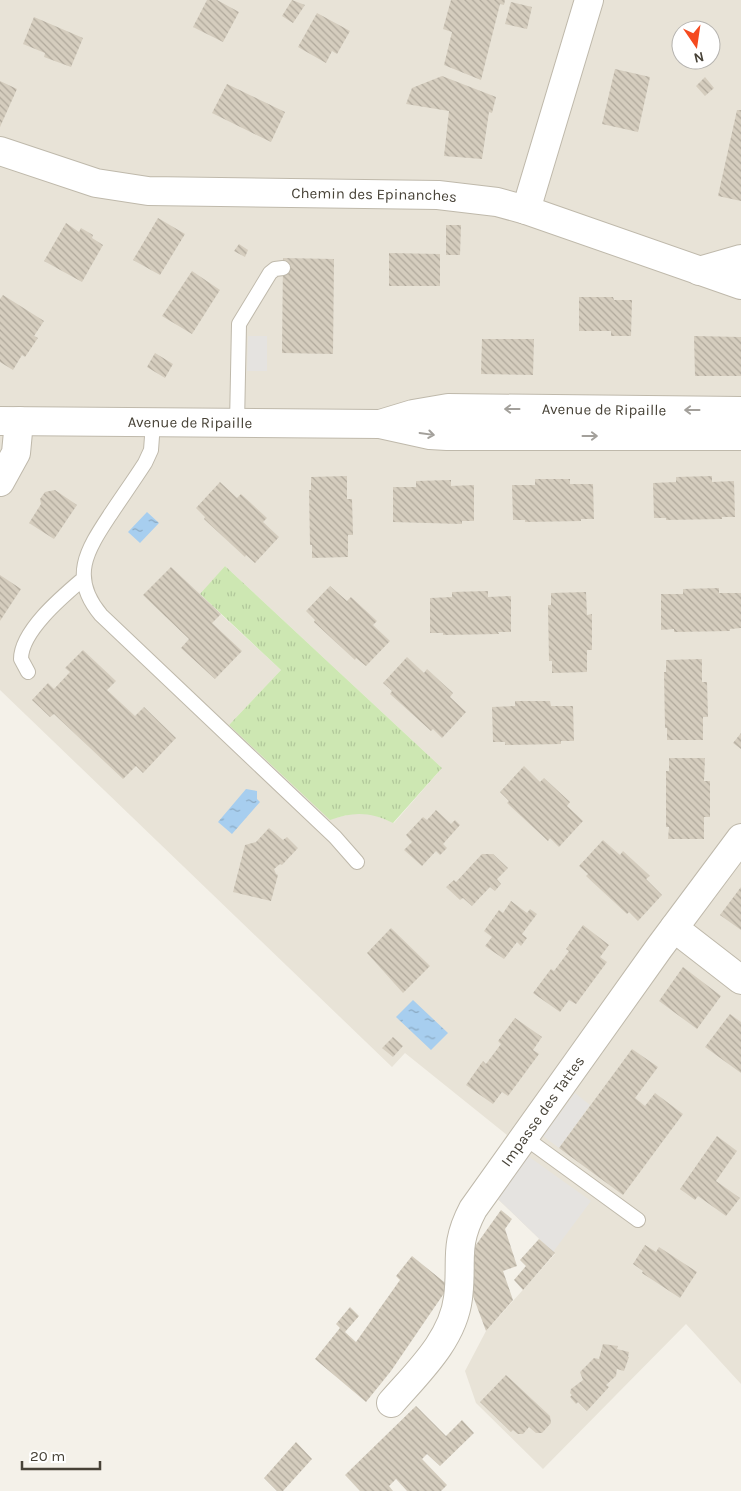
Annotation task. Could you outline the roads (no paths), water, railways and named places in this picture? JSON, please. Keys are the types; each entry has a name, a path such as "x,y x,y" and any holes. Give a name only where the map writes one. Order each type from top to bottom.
{"street":[{"path":"526,210 589,0"},
{"name":"Chemin des Epinanches","path":"0,151 96,183 148,191 438,195 497,202 526,210 741,285"},
{"path":"700,271 741,259"},
{"name":"Avenue de Ripaille","path":"380,424 413,414 448,408 741,411"},
{"path":"620,410 624,436"},
{"path":"0,482 16,453 9,421"},
{"name":"Avenue de Ripaille","path":"9,421 380,424 430,435 447,436 741,436"},
{"name":"Impasse des Tattes","path":"391,1404 446,1335 458,1298 458,1259 464,1225 482,1194 741,838"},
{"path":"674,928 741,980"}],"lane":[{"path":"237,424 239,324 270,273 276,269 283,268"},
{"path":"153,423 151,450 145,463 93,541 83,566 83,579 89,599 101,615 335,837 357,862"},
{"path":"28,672 20,659 24,645 50,608 83,579"},
{"path":"524,1136 638,1220"}],"water":[{"path":"147,512 159,523 140,543 128,532"},
{"path":"246,789 257,791 257,799 260,802 232,834 218,822"},
{"path":"413,1000 448,1033 431,1050 396,1017"}]}
